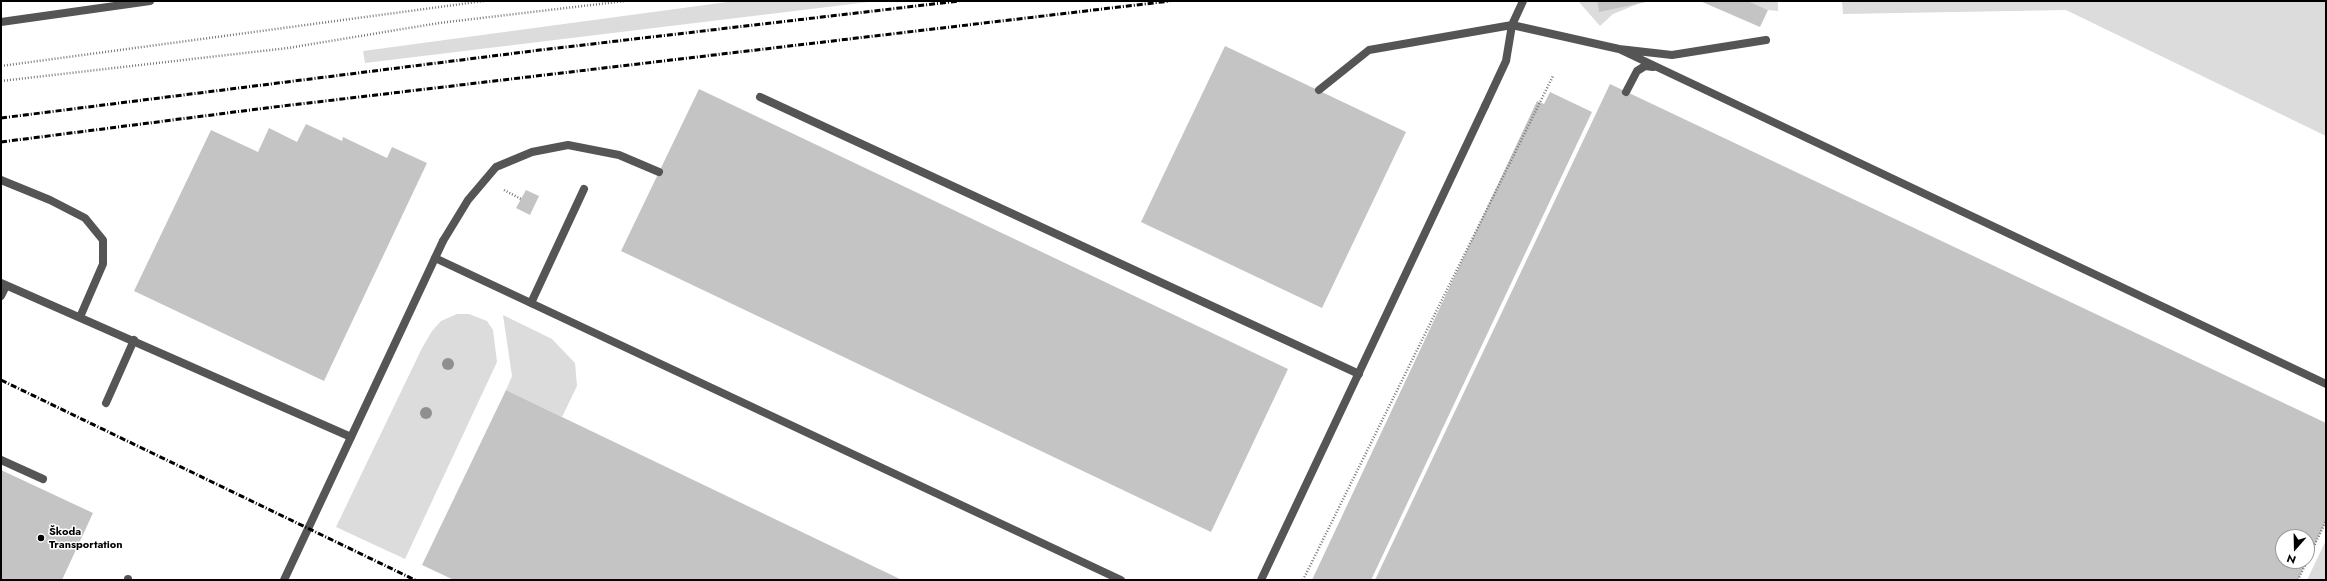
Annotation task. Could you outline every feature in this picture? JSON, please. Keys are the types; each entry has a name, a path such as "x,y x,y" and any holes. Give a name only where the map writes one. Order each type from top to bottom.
{"street":[{"path":"1,22 150,1"},
{"path":"1261,580 1506,61 1512,25 1524,1"},
{"path":"1319,90 1369,50 1512,25 1619,49 1672,55 1766,40"},
{"path":"1619,49 2326,384"},
{"path":"1626,92 1637,71 1645,66 1658,67"},
{"path":"760,97 1359,374"},
{"path":"284,580 443,241 468,200 496,167 532,152 568,145 619,155 659,172"},
{"path":"1,180 50,200 85,218 103,240 103,264 80,318"},
{"path":"531,303 584,189"},
{"path":"435,258 1121,580"},
{"path":"1,296 4,284 134,340 351,437"},
{"path":"106,403 134,340"},
{"path":"1,460 43,479"}],"path":[{"path":"1,66 484,1"},
{"path":"1,81 281,48 439,23 625,1"},
{"path":"1303,580 1553,76"},
{"path":"2315,544 2326,521"},
{"path":"2298,580 2303,569"}],"shaded area":[{"path":"735,1 877,1 365,63 363,51"},
{"path":"1578,1 1597,1 1599,11 1640,3 1613,14 1600,26"},
{"path":"1748,1 1778,1 1778,11 1768,10"},
{"path":"1842,1 2326,1 2326,136 2066,10 1843,14"},
{"path":"457,314 469,314 487,321 493,330 497,362 405,559 336,527 422,348 432,331 441,321"},
{"path":"503,315 552,339 575,363 577,386 562,417 506,390 512,376"},
{"path":"2326,540 2326,580 2307,580 2312,569 2315,569 2315,563"}],"building":[{"path":"1597,1 1645,1 1646,2 1599,12"},
{"path":"1700,1 1748,1 1768,10 1760,27"},
{"path":"1225,46 1406,132 1322,308 1141,222"},
{"path":"1610,84 2326,423 2326,521 2315,544 2315,529 2275,529 2275,569 2303,569 2298,580 1375,580"},
{"path":"699,89 1288,369 1211,532 621,251"},
{"path":"1550,92 1592,112 1371,580 1312,580 1537,101 1544,104"},
{"path":"306,124 342,141 343,137 387,158 392,147 427,163 324,381 134,291 211,130 258,152 269,128 297,142"},
{"path":"526,190 539,196 530,215 516,208"},
{"path":"506,390 902,580 454,580 422,565"},
{"name":"Škoda Transportation","path":"1,470 93,513 62,580 1,580"}],"railway":[{"path":"1,118 532,51 959,1"},
{"path":"1,142 266,108 1170,1"},
{"path":"1,380 415,580"}],"place":[{"name":"Škoda Transportation","path":"41,538"}]}
